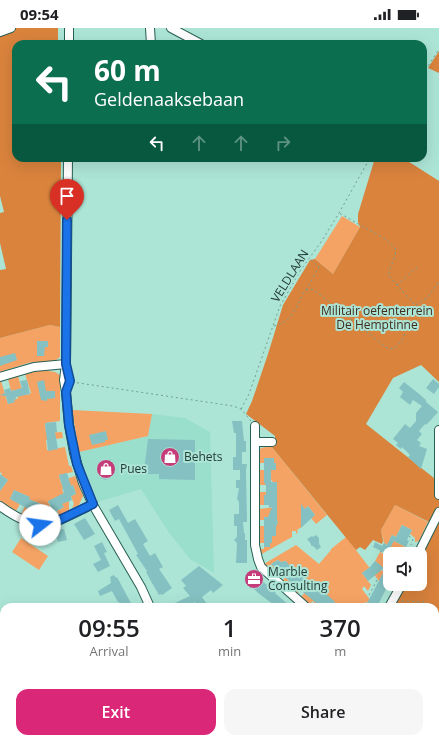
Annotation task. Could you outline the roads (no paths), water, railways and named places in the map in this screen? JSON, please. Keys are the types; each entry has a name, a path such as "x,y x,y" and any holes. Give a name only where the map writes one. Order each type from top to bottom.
{"street":[{"path":"0,32 11,28"},
{"path":"69,28 69,40"},
{"path":"150,28 151,40"},
{"path":"171,28 194,40"},
{"path":"68,162 66,364 70,381 69,425 74,453 83,483 93,504 141,587 148,603"},
{"path":"0,377 34,367 66,364"},
{"path":"255,426 255,545 258,559 261,567 302,603"},
{"path":"439,430 439,495"},
{"path":"255,442 272,442"},
{"path":"0,506 20,520 40,525 51,524 93,504"},
{"path":"422,547 439,512"},
{"path":"391,603 398,591"}],"place":[{"name":"Behets","path":"170,457"},
{"name":"Pues","path":"106,469"},
{"name":"Marble Consulting","path":"254,579"}],"park label":[{"name":"Militair oefenterrein De Hemptinne","path":"377,318"}]}
